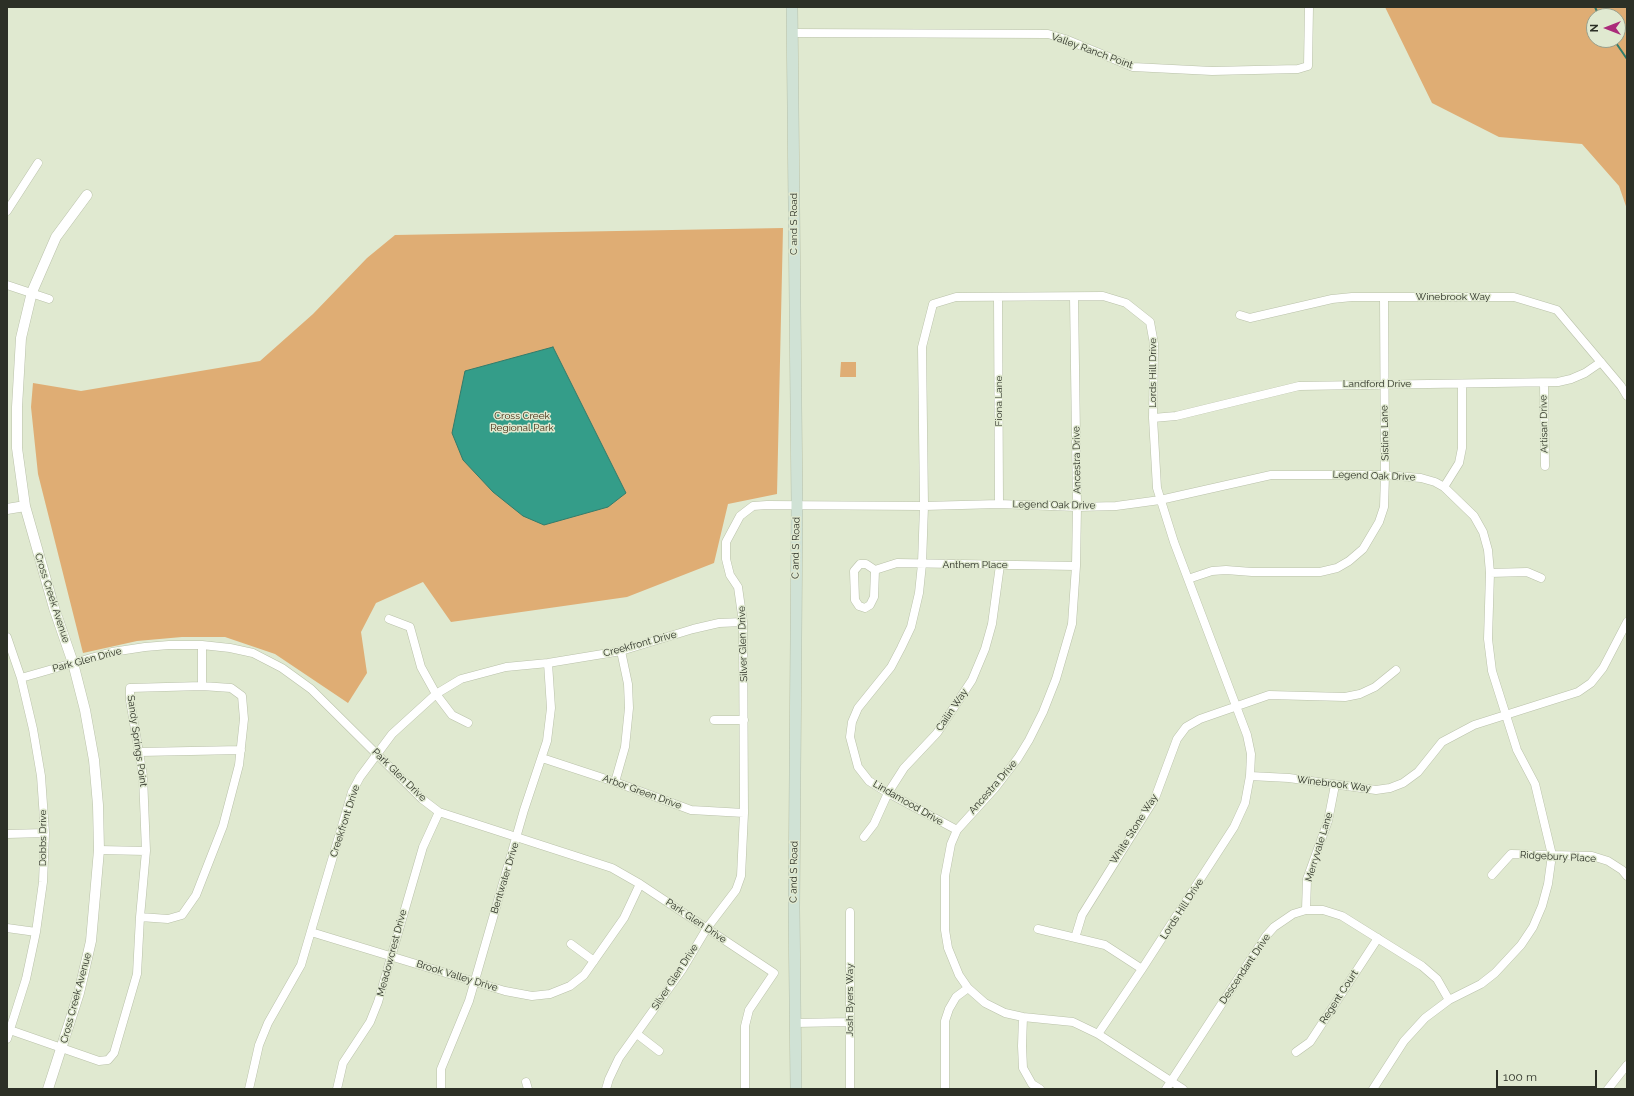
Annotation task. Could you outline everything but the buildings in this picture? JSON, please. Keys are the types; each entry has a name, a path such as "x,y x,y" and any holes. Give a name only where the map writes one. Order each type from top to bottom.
{"main road":[{"name":"C and S Road","path":"792,7 797,504 795,631 796,1089"}],"street":[{"name":"Valley Ranch Point","path":"792,34 1048,34 1065,39 1133,67 1212,71 1298,69 1308,66 1309,7"},
{"path":"7,211 38,163"},
{"path":"32,292 56,237 87,195"},
{"path":"7,285 32,292 49,299"},
{"name":"Cross Creek Avenue","path":"32,292 21,338 17,407 17,448 25,506 54,608 73,663 85,710 94,760 98,805 99,850 91,941 79,993 48,1089"},
{"name":"Lords Hill Drive","path":"924,506 922,347 933,304 956,297 1103,296 1126,303 1150,322 1154,344 1153,418 1155,468 1160,500 1236,706"},
{"name":"Fiona Lane","path":"998,297 999,504"},
{"name":"Ancestra Drive","path":"1074,297 1077,507 1076,566 1072,624 1056,679 1043,712 1018,758 957,830 947,857 945,876 945,930 952,960 968,988 985,1003 1005,1012 1023,1017 1073,1022 1098,1034 1183,1089"},
{"name":"Winebrook Way","path":"1240,315 1250,318 1332,299 1384,297 1514,297 1557,310 1601,362 1627,396"},
{"name":"Sistine Lane","path":"1188,579 1212,571 1320,572 1337,568 1349,561 1363,549 1373,534 1384,507 1386,475 1384,297"},
{"name":"Landford Drive","path":"1153,418 1176,416 1299,386 1384,383 1544,383 1571,379 1585,373 1601,362"},
{"name":"Artisan Drive","path":"1544,383 1545,466"},
{"path":"1444,487 1459,463 1462,448 1462,384"},
{"name":"Legend Oak Drive","path":"797,504 924,506 999,504 1077,507 1116,506 1160,500 1271,475 1386,475 1421,478 1435,482 1444,487 1474,516 1483,532 1488,550 1490,573 1490,656 1492,671 1517,750 1535,784 1552,855 1548,884 1542,906 1521,946 1495,973 1481,984 1449,1000 1425,1018 1413,1030 1373,1089"},
{"name":"Silver Glen Drive","path":"606,1089 619,1058 682,970 707,928 736,890 740,876 744,812 743,622 738,587 730,575 726,559 726,542 740,516 753,506 797,504"},
{"path":"7,509 25,506"},
{"name":"Lindamood Drive","path":"924,506 920,593 911,626 891,667 858,708 852,722 850,737 858,767 869,781 888,793 957,830"},
{"name":"Anthem Place","path":"874,570 897,563 1076,566"},
{"name":"Anthem Place","path":"860,564 866,564 874,570 874,597 870,605 865,608 859,606 855,600 854,571 860,564"},
{"name":"Cailin Way","path":"864,836 874,824 888,793 904,768 937,733 972,680 985,649 992,624 1000,565"},
{"path":"1490,573 1527,572 1541,578"},
{"path":"389,620 410,627 421,667 436,694 452,715 468,723"},
{"name":"Creekfront Drive","path":"250,1089 259,1045 268,1023 301,965 352,792 360,777 392,734 436,694 461,679 506,667 548,663 621,651 719,623 743,622"},
{"name":"Winebrook Way","path":"1250,776 1289,778 1376,790 1390,788 1404,783 1418,772 1442,742 1474,725 1578,692 1591,683 1603,668 1627,622"},
{"name":"Dobbs Drive","path":"7,637 21,678 33,729 41,776 45,834 43,882 36,932 26,980 7,1039"},
{"path":"202,645 202,686"},
{"name":"Park Glen Drive","path":"21,678 112,652 145,647 202,645 230,648 253,653 282,668 311,689 422,799 439,812 612,868 640,884 774,972 749,1010 745,1026 745,1089"},
{"path":"615,782 625,747 629,708 628,684 621,651"},
{"name":"Bentwater Drive","path":"441,1089 441,1069 469,1001 550,728 551,708 548,663"},
{"name":"White Stone Way","path":"1075,938 1082,915 1154,798 1177,739 1186,727 1200,718 1268,694 1345,697 1360,694 1375,687 1396,670"},
{"name":"Sandy Springs Point","path":"9,1029 99,1061 108,1060 114,1053 137,974 140,917 146,851 144,776 130,700 130,688 202,686 231,688 242,696 244,719 239,765 223,826 196,895 182,915 168,919 140,917"},
{"path":"1236,706 1247,735 1250,754 1250,776"},
{"path":"714,720 744,720"},
{"path":"140,752 241,750"},
{"name":"Arbor Green Drive","path":"542,758 615,782 691,810 744,812"},
{"name":"Lords Hill Drive","path":"1098,1034 1234,827 1245,803 1250,776"},
{"name":"Merryvale Lane","path":"1306,910 1307,879 1328,821 1335,785"},
{"name":"Meadowcrest Drive","path":"337,1089 343,1063 370,1022 378,1002 390,956 423,847 439,812"},
{"path":"7,834 45,834"},
{"path":"99,850 146,851"},
{"name":"Ridgebury Place","path":"1492,875 1511,854 1592,856 1608,861 1622,870 1627,876"},
{"name":"Brook Valley Drive","path":"311,932 475,980 505,991 532,996 550,994 570,986 584,975 624,918 640,884"},
{"name":"Descendant Drive","path":"1166,1089 1270,932 1274,927 1293,914 1306,910 1323,910 1342,916 1422,966 1437,979 1449,1000"},
{"name":"Josh Byers Way","path":"850,912 850,1089"},
{"path":"7,928 36,932"},
{"path":"1038,929 1105,945 1142,969"},
{"name":"Regent Court","path":"1296,1052 1310,1042 1378,938"},
{"path":"571,944 594,961"},
{"path":"945,1089 945,1021 949,1009 956,997 968,988"},
{"path":"1023,1017 1023,1068 1032,1084 1040,1089"},
{"path":"795,1023 850,1022"},
{"path":"637,1034 659,1051"},
{"path":"1608,1089 1627,1064"}],"green space":[{"path":"1385,7 1627,7 1627,209 1619,186 1582,144 1499,137 1432,103"},
{"name":"Cross Creek Regional Park","path":"783,228 777,494 728,504 714,563 627,597 451,622 423,582 376,603 361,632 367,673 348,703 275,654 225,637 182,637 137,641 83,653 38,474 31,407 33,383 81,391 260,361 313,314 367,258 395,235"},
{"path":"841,362 856,362 856,377 840,377"}],"water":[{"path":"553,347 626,493 608,507 544,525 523,516 493,492 463,460 452,433 465,371"}],"waterway":[{"path":"1619,48 1627,59"}]}
